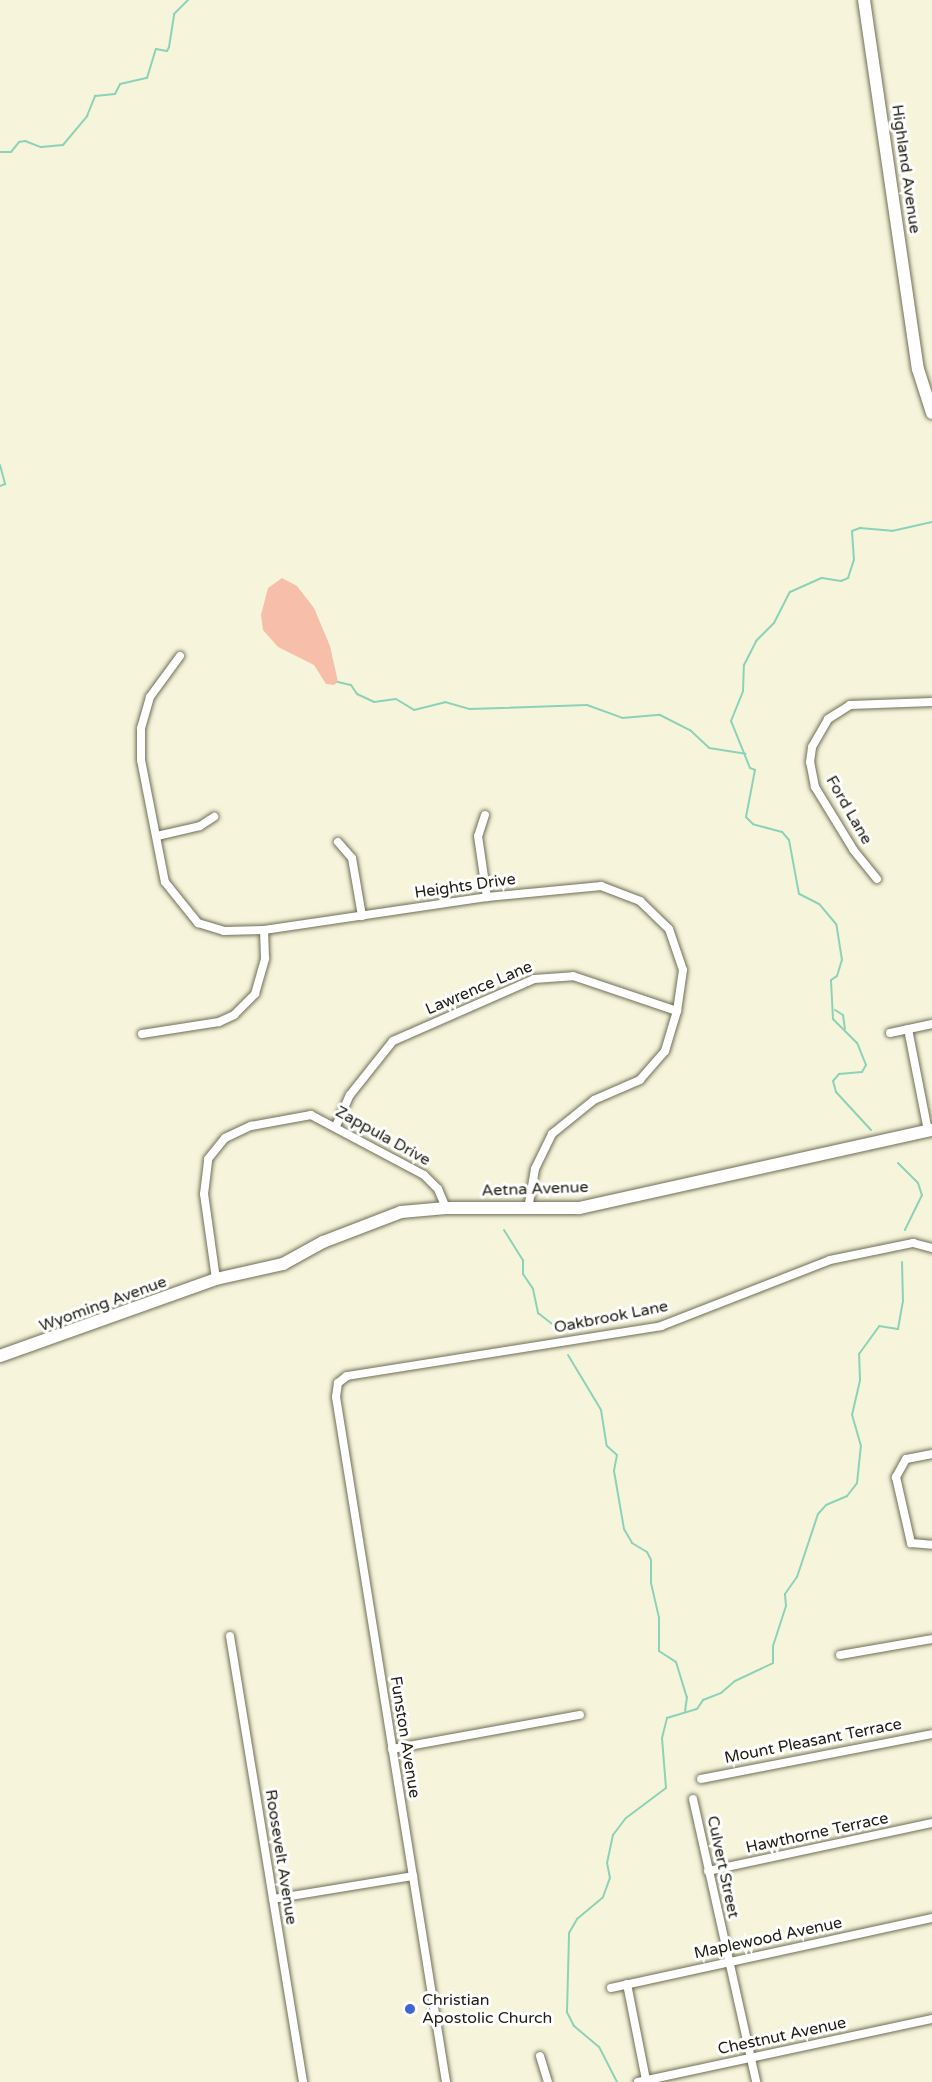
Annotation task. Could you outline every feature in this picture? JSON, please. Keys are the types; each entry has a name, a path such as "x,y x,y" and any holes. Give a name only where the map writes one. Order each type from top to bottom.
{"street":[{"name":"Highland Avenue","path":"864,0 918,369 932,413"},
{"name":"Heights Drive","path":"180,656 150,697 141,729 141,760 165,882 198,922 224,931 264,930 487,897 601,886 640,902 669,929 683,970 677,1011 665,1051 640,1080 594,1100 552,1134 535,1169 528,1208"},
{"name":"Ford Lane","path":"877,879 853,849 815,787 810,762 812,747 828,719 850,705 932,702"},
{"path":"485,815 478,836 487,897"},
{"path":"157,836 200,826 214,817"},
{"path":"338,842 352,858 362,916"},
{"path":"142,1034 219,1022 234,1015 255,994 265,958 264,930"},
{"name":"Lawrence Lane","path":"336,1126 356,1086 393,1041 534,979 573,976 677,1011"},
{"path":"890,1033 932,1024"},
{"path":"908,1029 930,1130"},
{"name":"Zappula Drive","path":"216,1280 204,1194 208,1159 225,1138 250,1126 311,1115 336,1126 424,1175 438,1189 446,1208"},
{"name":"Aetna Avenue","path":"216,1280 283,1264 378,1218 446,1208 579,1208 930,1130"},
{"name":"Oakbrook Lane","path":"336,1397 338,1383 347,1376 661,1326 830,1260 913,1243 932,1248"},
{"name":"Wyoming Avenue","path":"0,1356 119,1317 216,1280"},
{"name":"Funston Avenue","path":"336,1397 446,2082"},
{"path":"932,1454 906,1459 896,1478 911,1543 932,1545"},
{"name":"Roosevelt Avenue","path":"230,1636 303,2082"},
{"path":"840,1655 932,1639"},
{"path":"392,1749 580,1715"},
{"name":"Mount Pleasant Terrace","path":"701,1779 932,1734"},
{"name":"Culvert Street","path":"693,1799 756,2082"},
{"name":"Hawthorne Terrace","path":"708,1871 932,1824"},
{"path":"273,1899 413,1875"},
{"name":"Maplewood Avenue","path":"611,1988 932,1918"},
{"path":"627,1984 642,2081"},
{"name":"Chestnut Avenue","path":"642,2081 932,2019"},
{"path":"540,2056 548,2082"}],"shaded area":[{"path":"282,578 297,586 314,608 330,646 338,682 334,685 326,684 314,665 278,647 263,630 261,615 268,588"}],"waterway":[{"path":"0,152 11,152 19,142 25,141 41,147 63,145 87,116 95,96 115,94 120,84 147,78 156,49 167,51 169,47 174,14 188,0"},
{"path":"0,465 5,484 0,486"},
{"path":"871,1130 836,1092 833,1081 839,1074 862,1072 866,1065 857,1043 833,1019 831,980 837,976 842,960 836,924 819,904 799,894 789,840 782,832 753,824 746,817 755,770 750,768 731,721 743,691 744,665 756,641 774,623 790,592 822,578 841,581 848,578 854,560 852,531 860,528 892,531 932,522"},
{"path":"338,682 351,685 357,694 374,702 396,699 414,710 445,702 469,709 587,705 622,718 660,715 690,730 709,748 746,754"},
{"path":"835,1010 843,1015 845,1029"},
{"path":"898,1163 918,1183 922,1195 905,1230"},
{"path":"504,1230 523,1260 523,1274 533,1289 538,1313 552,1324"},
{"path":"617,2082 599,2047 574,2026 567,2012 569,1933 577,1919 603,1897 610,1878 607,1863 613,1835 626,1818 666,1788 662,1738 667,1718 697,1709 703,1700 721,1693 735,1681 773,1663 773,1646 786,1606 785,1594 797,1577 818,1514 826,1505 847,1496 857,1483 861,1446 852,1415 860,1380 859,1354 879,1326 898,1329 903,1302 902,1262"},
{"path":"568,1355 601,1410 607,1446 617,1455 614,1471 624,1529 632,1543 647,1552 651,1560 651,1583 659,1617 659,1651 676,1662 687,1697 685,1711"}],"place":[{"name":"Christian Apostolic Church","path":"410,2009"}]}
